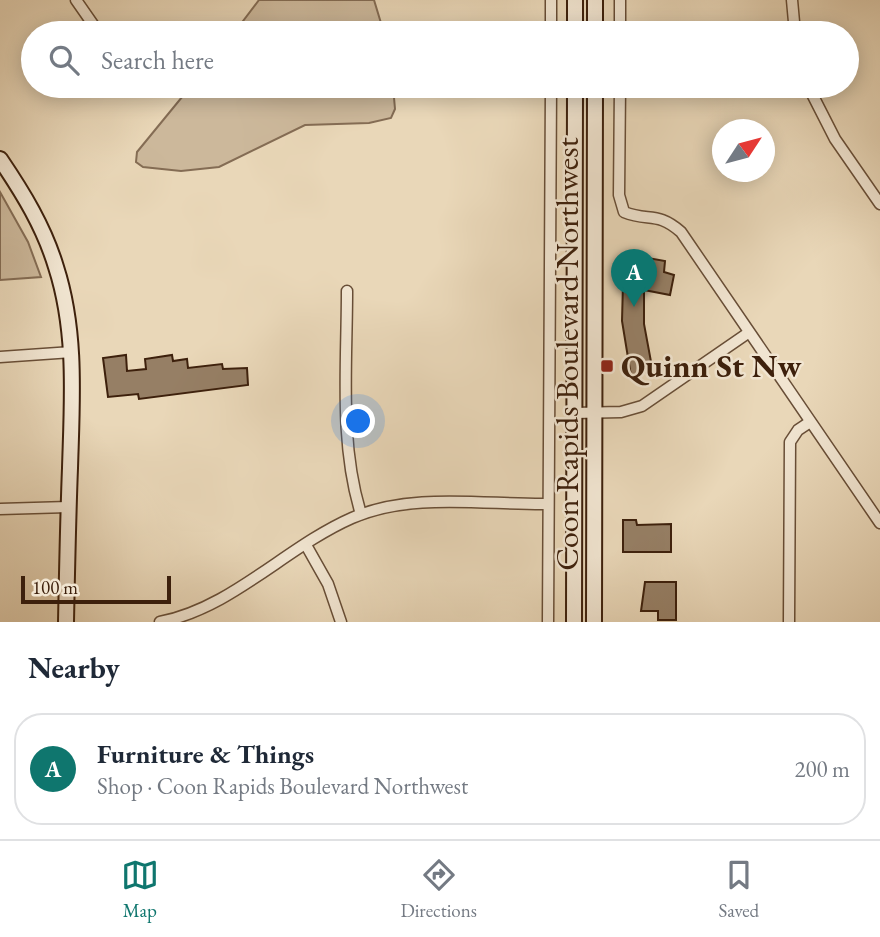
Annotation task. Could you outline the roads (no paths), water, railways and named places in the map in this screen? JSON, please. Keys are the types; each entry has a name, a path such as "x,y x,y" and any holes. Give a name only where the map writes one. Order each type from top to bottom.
{"main road":[{"path":"575,0 575,21"},
{"path":"595,21 596,0"},
{"name":"Coon Rapids Boulevard Northwest","path":"573,622 575,98"},
{"name":"Coon Rapids Boulevard Northwest","path":"594,622 595,98"},
{"path":"0,159 37,218 52,254 65,300 72,352 66,622"}],"street":[{"path":"76,0 91,21"},
{"path":"551,0 551,21"},
{"path":"620,0 620,21"},
{"path":"792,0 794,21"},
{"path":"548,622 551,98"},
{"name":"Coon Rapids Boulevard Northwest","path":"620,98 620,205 624,212 635,217 666,219 681,232 748,333"},
{"path":"814,98 835,139 880,204"},
{"path":"347,292 348,447 352,483 362,514"},
{"path":"574,413 621,412 642,406 748,333 880,523"},
{"path":"0,357 72,352"},
{"path":"789,622 790,442 798,430 810,422"},
{"path":"160,622 203,607 362,514 411,504 548,505"},
{"path":"0,509 68,507"},
{"path":"306,545 328,584 341,622"}],"place":[{"name":"Furniture & Things","path":"634,307"},
{"name":"Quinn St Nw","path":"607,366"}]}
